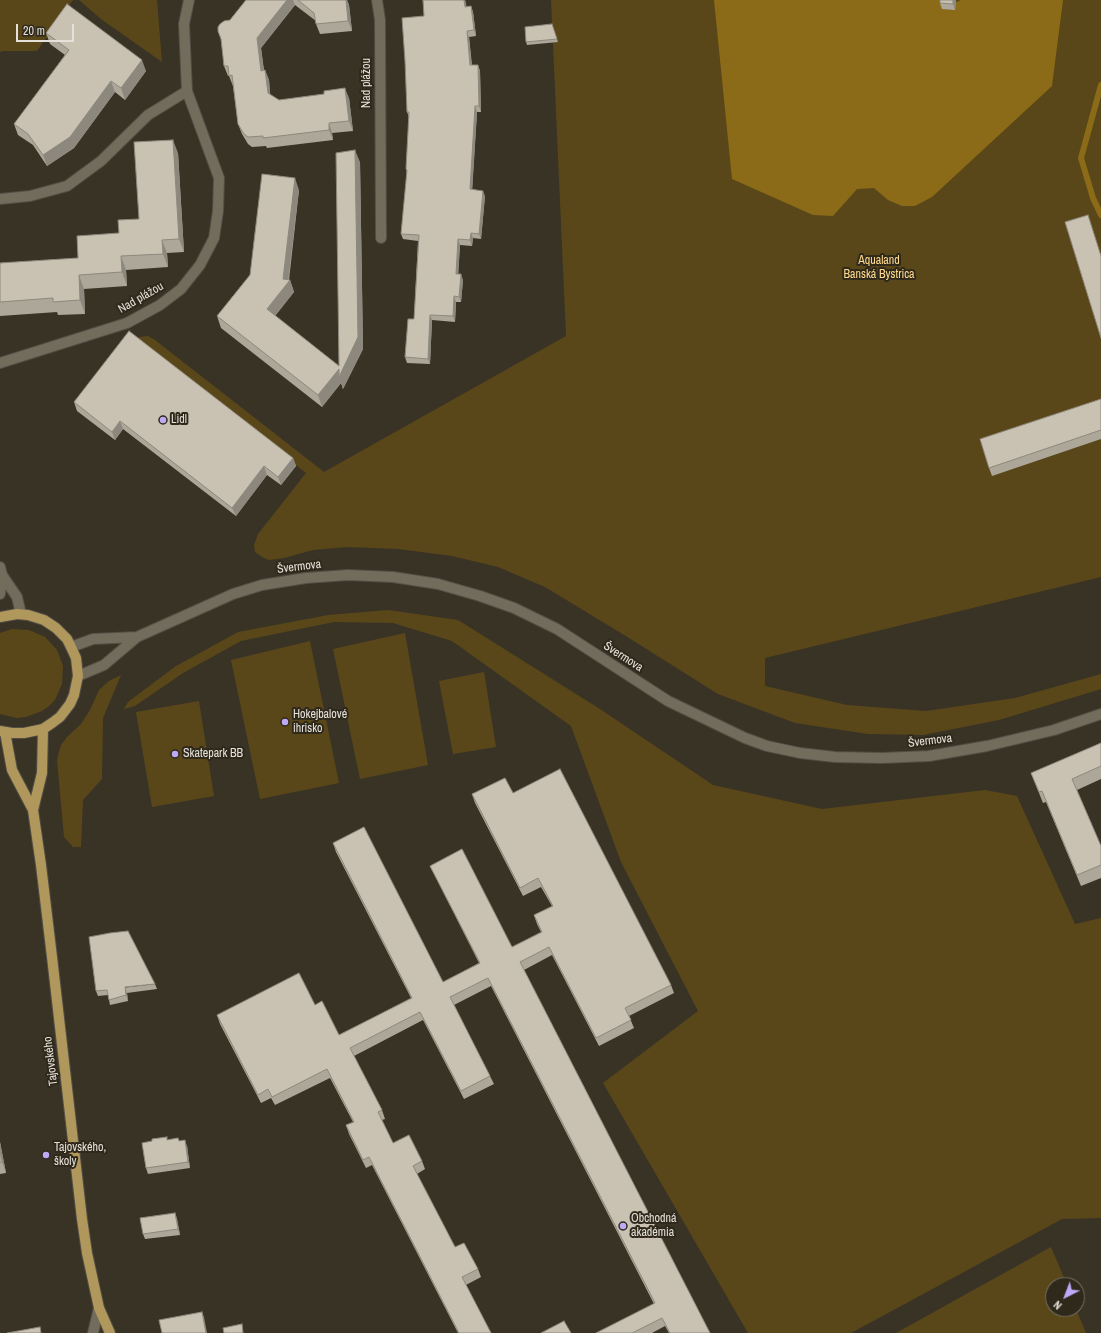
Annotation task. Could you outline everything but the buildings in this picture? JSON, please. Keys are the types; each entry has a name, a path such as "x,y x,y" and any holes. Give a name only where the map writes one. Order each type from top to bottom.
{"main road":[{"path":"0,614 21,614 37,617 62,633 76,658 78,676 76,690 70,704 52,723 42,728 24,733 3,731"},
{"name":"Tajovského","path":"33,810 42,773 42,728"},
{"name":"Tajovského","path":"3,731 12,770 33,810 41,865 87,1253 99,1308 110,1333"}],"street":[{"name":"Nad plážou","path":"0,363 127,323 160,305 171,297 181,289 200,265 214,238 218,211 219,178 187,91 184,24 189,0"},
{"name":"Nad plážou","path":"377,0 380,20 381,238"},
{"path":"0,199 30,196 67,186 101,161 148,114 187,91"},
{"path":"0,594 1,571"},
{"path":"1,571 17,597 21,614"},
{"name":"Švermova","path":"78,676 104,665 137,637 233,594 262,585 306,578 348,575 394,577 438,584 480,596 514,608 557,629 668,701 745,738 767,746 800,753 835,757 882,758 929,756 987,746 1046,732 1101,714"},
{"name":"Švermova","path":"71,647 92,639 137,637"},
{"name":"Tajovského","path":"93,1333 99,1308"}],"green space":[{"path":"0,0 73,0 37,51 0,52"},
{"path":"79,0 157,0 162,62 101,19"},
{"name":"Aqualand Banská Bystrica","path":"551,0 1101,0 1101,577 765,658 765,686 847,705 926,711 1015,698 1101,674 1101,689 999,720 923,735 868,734 795,723 718,694 545,587 498,567 452,556 398,549 347,547 313,550 284,558 269,560 255,552 254,545 258,534 306,473 133,338 148,336 155,340 324,472 566,336"},
{"path":"388,610 458,620 600,709 713,785 822,809 985,790 1017,796 1075,924 1101,918 1101,1218 1062,1219 851,1333 748,1333 603,1083 698,1011 621,862 571,726 452,641 393,623 334,622 241,641 183,673 135,706 124,709 128,702 176,666 238,632 328,615"},
{"path":"12,629 29,630 45,637 57,650 63,666 62,684 55,700 42,711 26,717 17,718 0,714 0,633"},
{"path":"405,633 428,765 360,779 333,649"},
{"name":"Hokejbalové ihrisko","path":"310,641 339,783 260,799 231,660"},
{"path":"484,672 496,747 453,754 439,681"},
{"path":"121,675 103,718 102,779 83,800 81,847 73,847 64,837 57,760 61,745 81,724 90,710 99,690 109,681"},
{"name":"Skatepark BB","path":"199,701 214,796 152,807 136,712"},
{"path":"1051,1247 1064,1277 1045,1277 1045,1317 1079,1317 1086,1333 896,1333"}],"shaded area":[{"path":"714,0 944,0 948,6 961,0 1063,0 1052,86 932,197 915,206 902,206 888,200 874,188 857,189 833,216 813,215 732,179"}],"waterway":[{"path":"1101,85 1081,158 1093,198 1101,215"}],"place":[{"name":"Lidl","path":"163,420"},
{"name":"Hokejbalové ihrisko","path":"285,722"},
{"name":"Skatepark BB","path":"175,754"},
{"name":"Tajovského, školy","path":"46,1155"},
{"name":"Obchodná akadémia","path":"623,1226"}]}
